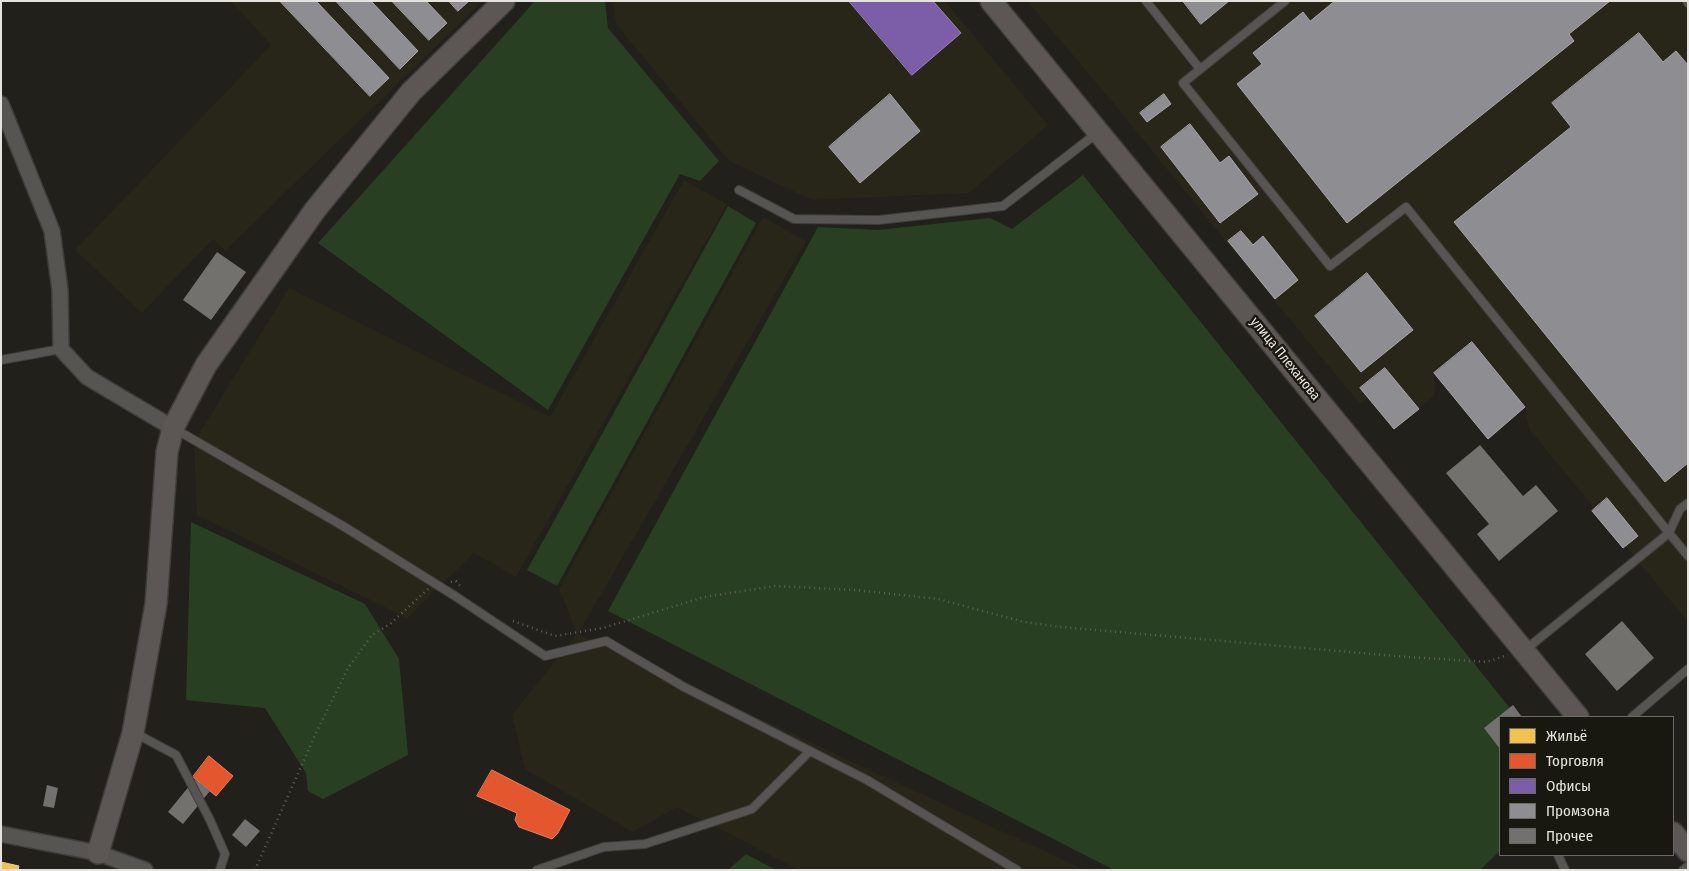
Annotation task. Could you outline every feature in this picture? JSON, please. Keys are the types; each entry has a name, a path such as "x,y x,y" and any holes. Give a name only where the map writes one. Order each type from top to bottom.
{"street":[{"path":"98,853 133,732 156,604 167,452 173,428 206,365 315,210 411,92 504,1"},
{"name":"улица Плеханова","path":"991,1 1577,716"},
{"path":"1,104 52,231 60,290 60,349 87,377 173,428"},
{"path":"1674,833 1688,851"},
{"path":"1,834 98,853 145,870"}],"lane":[{"path":"1146,1 1200,69"},
{"path":"1285,1 1183,83 1330,266 1406,207 1688,556"},
{"path":"740,190 794,219 879,220 1003,206 1098,132"},
{"path":"1,360 60,349"},
{"path":"173,428 343,526 545,656 606,642 684,687 867,780 1017,870"},
{"path":"1524,651 1668,533 1680,510 1688,503"},
{"path":"1633,716 1688,669"},
{"path":"133,732 176,755 210,820 225,854 220,870"},
{"path":"537,870 604,847 645,844 752,809 810,751"},
{"path":"1558,856 1565,870"},
{"path":"1683,870 1688,866"}],"path":[{"path":"255,870 316,733 348,668 372,635 390,624 435,584 456,581 466,591"},
{"path":"505,619 555,636 603,628 704,597 775,586 856,590 938,599 1024,622 1062,627 1486,662 1524,651"}],"shaded area":[{"path":"231,1 483,1 226,250 213,239 142,313 75,250 271,45"},
{"path":"613,1 945,1 1048,125 969,193 812,200 729,161 616,24"},
{"path":"1027,1 1688,1 1688,622 1529,429 1525,407 1472,342 1434,373 1435,395 1394,429 1368,398 1360,404"},
{"path":"684,180 727,204 516,577 474,553 407,618 197,515 194,442 289,288 550,417"},
{"path":"763,217 806,241 578,634 1085,870 799,870 677,807 633,832 525,769 512,715 577,634 559,589"}],"green space":[{"path":"535,1 605,1 608,28 719,161 700,181 680,174 548,410 318,243"},
{"path":"1083,175 1516,716 1499,716 1499,852 1480,870 1114,870 608,611 818,227 878,230 990,218 1012,229"},
{"path":"728,206 756,223 557,586 527,570"},
{"path":"191,522 365,604 399,659 408,755 323,799 308,791 306,773 265,708 186,700"},
{"path":"746,854 776,870 728,870"}],"building: Жильё":[{"path":"1,862 19,866 18,870 1,870"}],"building: Торговля":[{"path":"209,756 233,776 216,796 193,777"},
{"path":"492,770 570,810 558,833 552,839 519,827 515,820 517,813 477,796"}],"building: Офисы":[{"path":"849,1 933,1 961,33 912,75"}],"building: Промзона":[{"path":"280,1 316,1 389,78 370,96"},
{"path":"336,1 371,1 418,51 400,69"},
{"path":"392,1 426,1 447,23 429,40"},
{"path":"449,1 469,1 458,11"},
{"path":"1183,1 1229,1 1201,24"},
{"path":"1335,1 1610,1 1569,34 1574,41 1347,223 1237,84 1262,64 1253,53 1303,12 1310,21"},
{"path":"1639,33 1663,62 1676,51 1688,65 1688,463 1665,482 1454,222 1571,127 1552,103"},
{"path":"890,94 920,131 860,183 829,147"},
{"path":"1164,94 1171,104 1147,122 1140,113"},
{"path":"1190,124 1220,163 1229,156 1258,194 1220,223 1161,147"},
{"path":"1241,231 1253,245 1263,236 1298,280 1275,299 1228,241"},
{"path":"1367,273 1413,330 1361,372 1315,316"},
{"path":"1472,342 1525,407 1488,439 1434,373"},
{"path":"1385,368 1419,409 1394,429 1360,388"},
{"path":"1607,498 1638,536 1623,548 1592,511"}],"building: Прочее":[{"path":"217,252 246,272 211,320 183,300"},
{"path":"1480,445 1523,496 1536,485 1558,511 1499,561 1477,534 1489,524 1446,473"},
{"path":"1622,621 1654,658 1617,691 1585,654"},
{"path":"1513,705 1521,716 1499,716"},
{"path":"1499,716 1499,748 1484,728"},
{"path":"195,779 210,791 183,824 168,812"},
{"path":"47,785 58,788 54,808 43,806"},
{"path":"245,819 260,831 246,847 232,835"}]}
